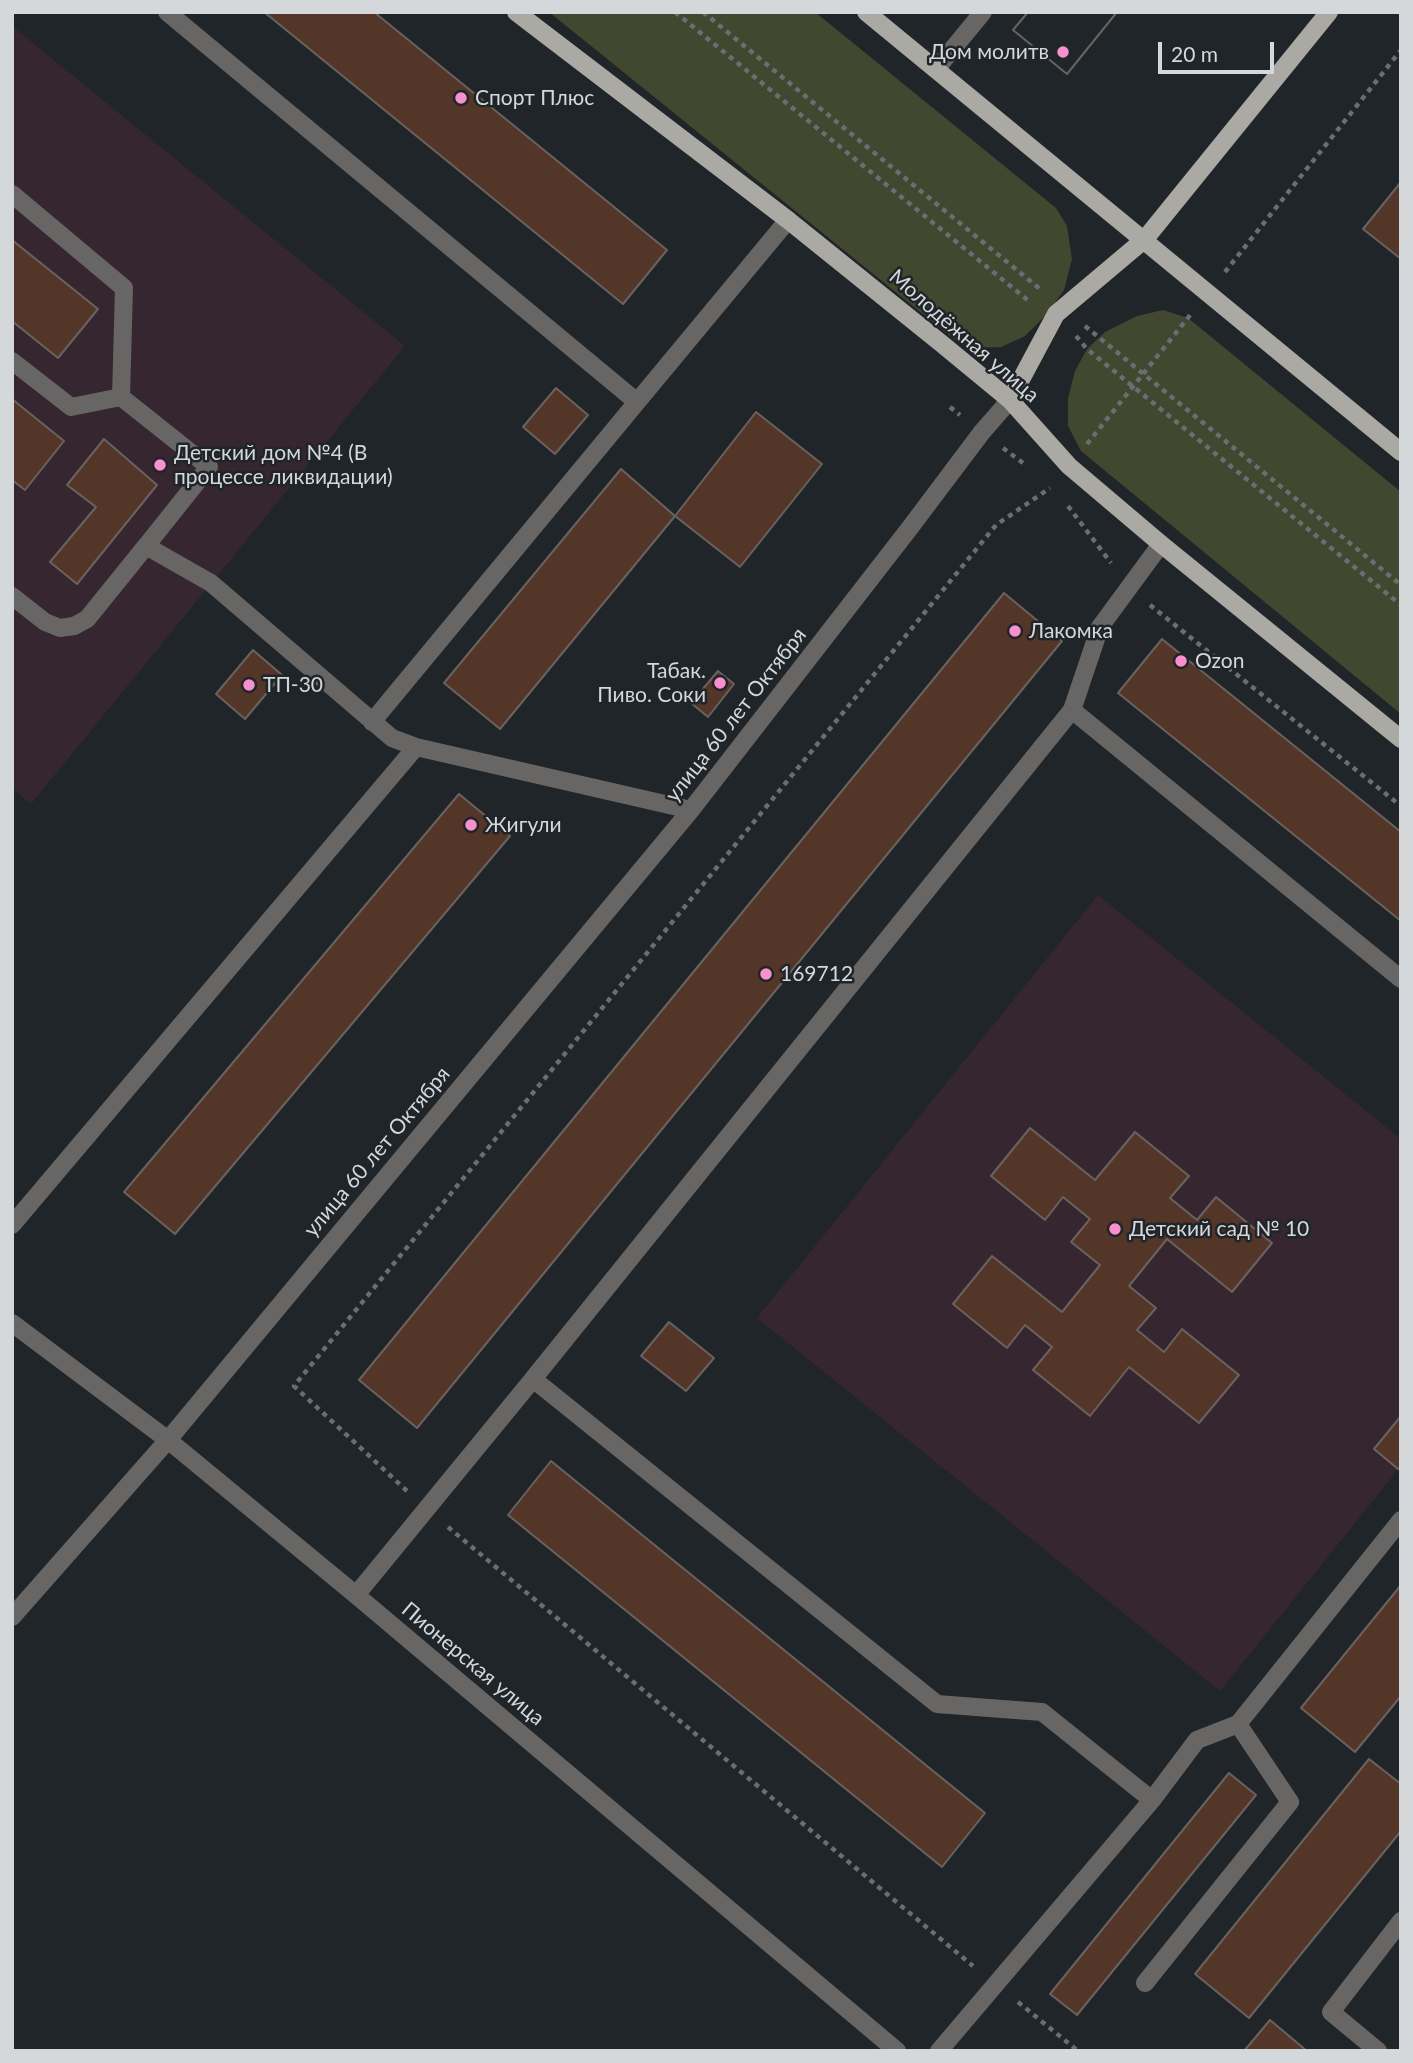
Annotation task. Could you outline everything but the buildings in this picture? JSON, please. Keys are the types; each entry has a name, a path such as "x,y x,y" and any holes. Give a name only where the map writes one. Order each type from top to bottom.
{"main road":[{"name":"Молодёжная улица","path":"516,12 788,220 1010,400 1069,466 1401,739"},
{"path":"866,12 1401,452"},
{"name":"улица 60 лет Октября","path":"1010,400 1056,314 1145,239 1329,12"}],"street":[{"path":"167,12 637,402"},
{"path":"937,68 983,12"},
{"path":"12,194 124,288 121,397"},
{"path":"372,722 788,220"},
{"path":"12,361 71,407 121,397 209,467 88,619 74,626 60,628 44,622 12,596"},
{"name":"улица 60 лет Октября","path":"12,1617 168,1440 691,810 982,432 1010,400"},
{"path":"356,1595 1072,710 1100,627 1161,544"},
{"path":"146,546 211,583 393,738 416,747 691,810"},
{"path":"1072,710 1401,979"},
{"path":"12,1225 416,747"},
{"name":"Пионерская улица","path":"12,1323 168,1440 897,2051"},
{"path":"533,1379 937,1704 1042,1713 1152,1800"},
{"path":"939,2051 1152,1800 1197,1740 1238,1724 1401,1520"},
{"path":"1145,1983 1290,1802 1238,1724"},
{"path":"1378,2051 1331,2012 1401,1921"}],"path":[{"path":"704,12 1049,296"},
{"path":"1081,323 1401,585"},
{"path":"950,407 1033,471"},
{"path":"1043,478 1053,486"},
{"path":"1061,496 1129,588 1401,806"}],"shaded area":[{"name":"Детский дом №4 (В процессе ликвидации)","path":"12,26 405,346 31,804 12,788"},
{"name":"Детский сад № 10","path":"1098,895 1401,1139 1401,1466 1220,1691 757,1318"}],"green space":[{"path":"549,12 815,12 1056,208 1067,226 1072,259 1064,290 1046,315 1025,336 1001,347 971,348 955,340"},
{"path":"1163,310 1188,318 1401,492 1401,714 1081,451 1068,426 1068,398 1075,371 1087,349 1105,332 1137,316"}],"place":[{"name":"Дом молитв","path":"1063,52"},
{"name":"Спорт Плюс","path":"461,98"},
{"name":"Детский дом №4 (В процессе ликвидации)","path":"160,465"},
{"name":"Лакомка","path":"1015,631"},
{"name":"Ozon","path":"1181,661"},
{"name":"Табак. Пиво. Соки","path":"720,683"},
{"name":"ТП-30","path":"249,685"},
{"name":"Жигули","path":"471,825"},
{"name":"169712","path":"766,974"},
{"name":"Детский сад № 10","path":"1115,1229"}]}
